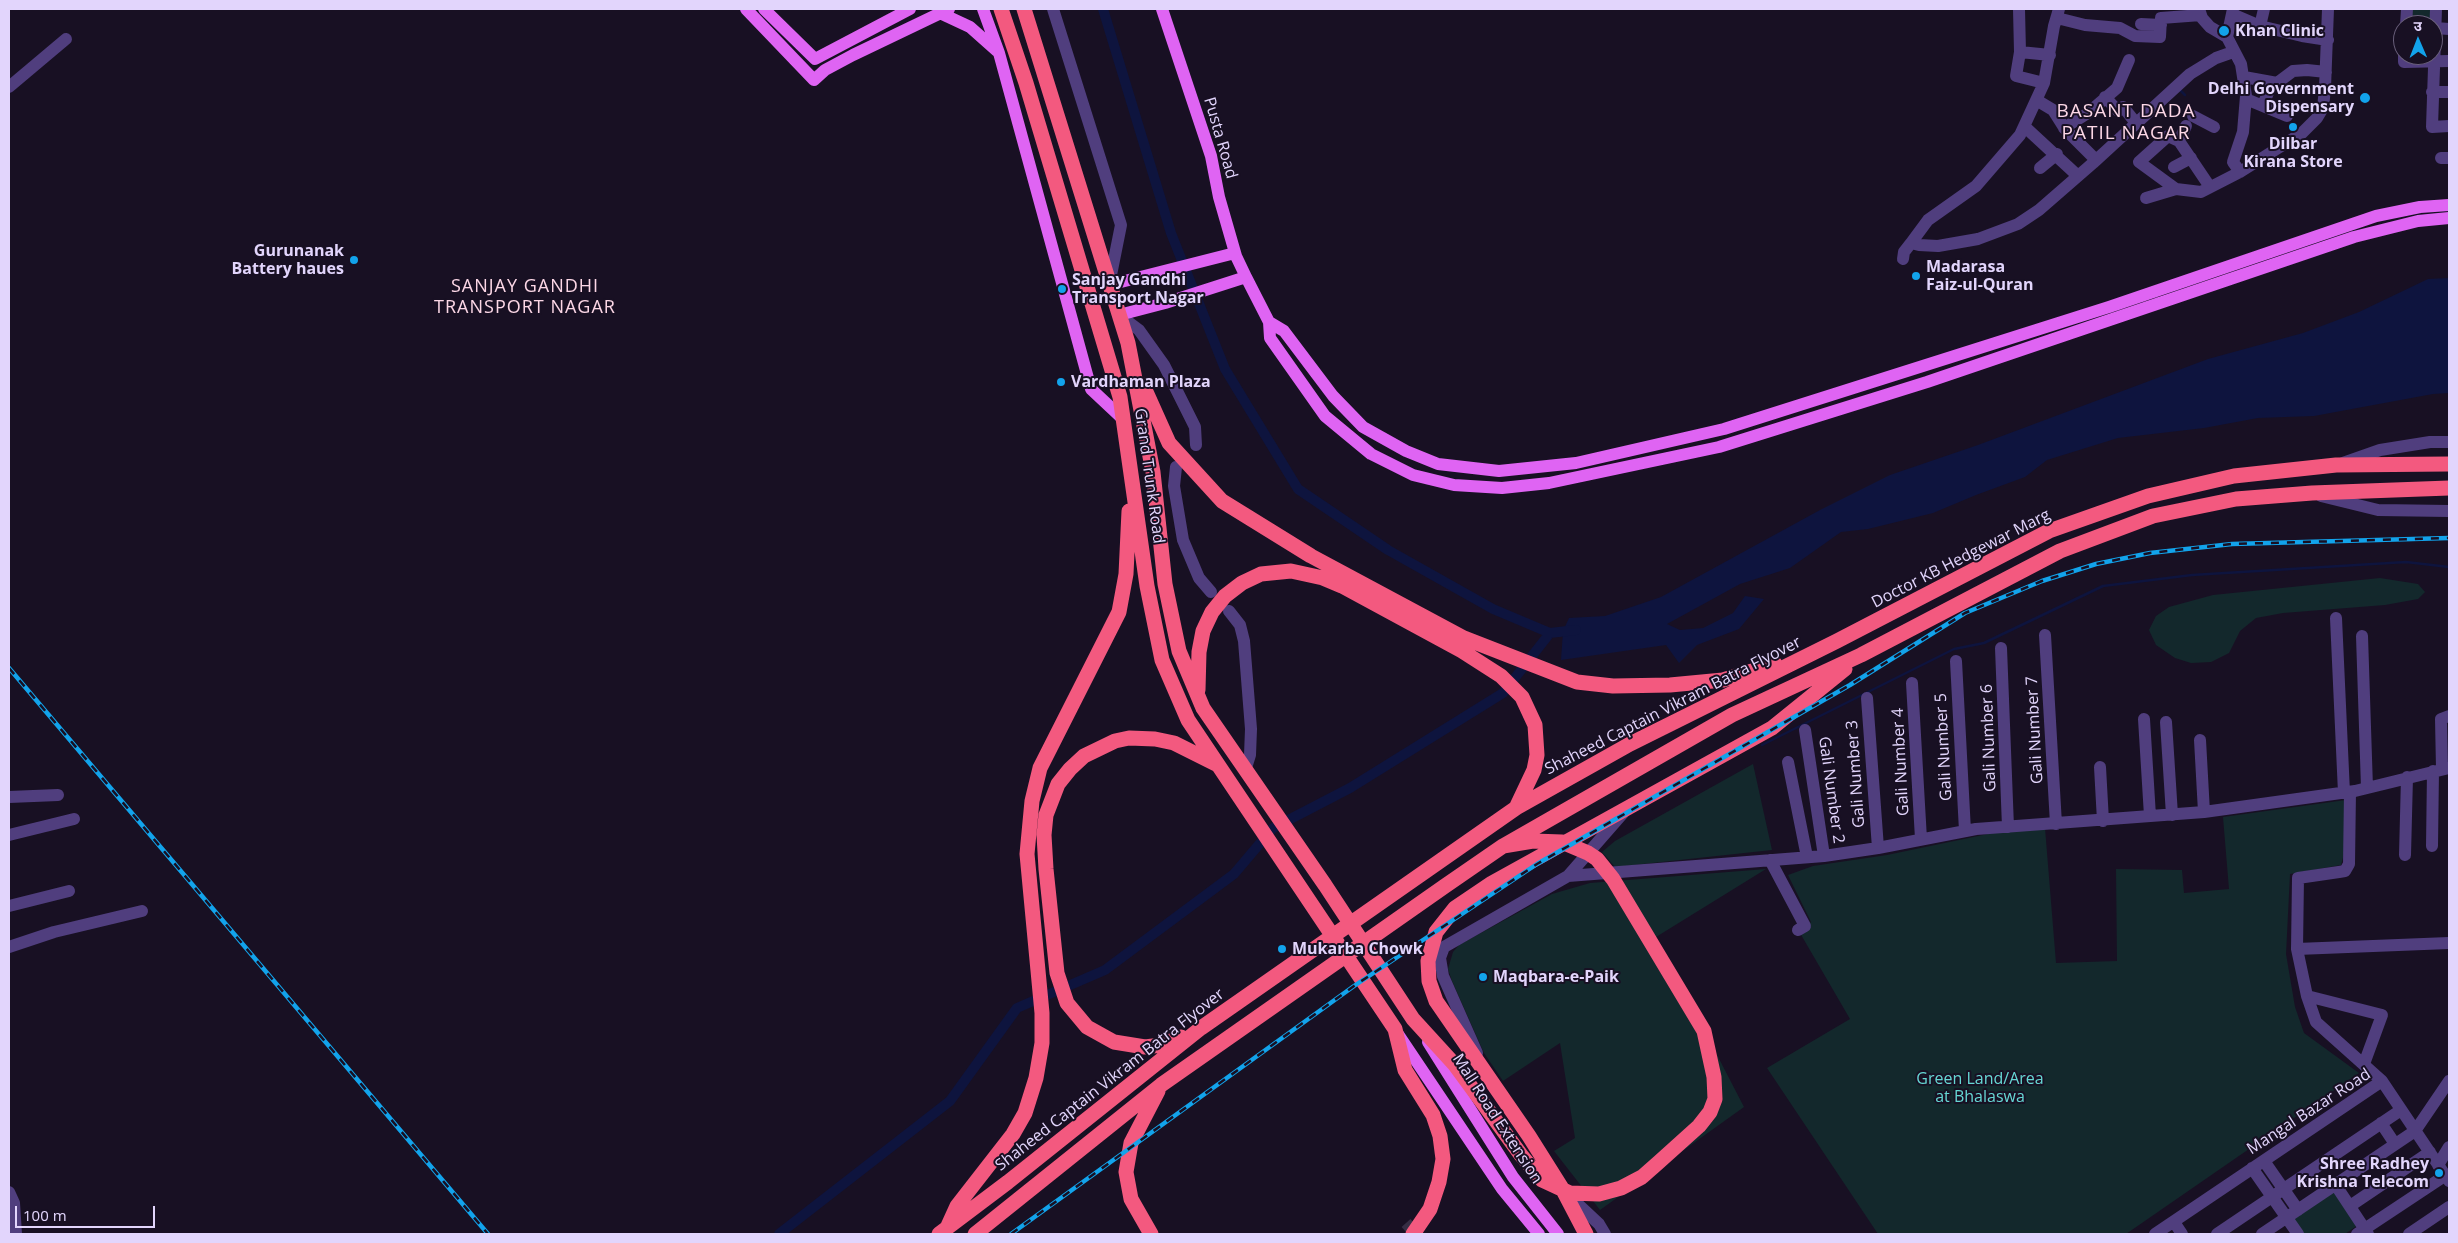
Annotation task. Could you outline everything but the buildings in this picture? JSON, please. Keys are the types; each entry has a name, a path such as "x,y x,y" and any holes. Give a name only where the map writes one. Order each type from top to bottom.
{"highway":[{"name":"Grand Trunk Road","path":"1001,9 1029,93 1120,397 1147,586 1162,660 1188,720 1395,1029"},
{"name":"Grand Trunk Road","path":"1024,9 1132,361 1154,472 1165,584 1179,651 1203,708 1325,885 1413,1019 1455,1065 1521,1155 1542,1180 1570,1193 1599,1194 1621,1188 1642,1177 1699,1126 1710,1112 1715,1099 1714,1077 1704,1031 1606,869 1588,853 1562,842 1533,841 1503,846"},
{"path":"1132,361 1170,443 1222,501 1312,556 1464,638 1577,682 1613,686 1670,685 1723,680 1793,659 1838,642"},
{"name":"Doctor KB Hedgewar Marg","path":"1838,642 2049,531 2148,496 2234,476 2336,465 2448,464"},
{"path":"943,1232 957,1206 1013,1134 1025,1113 1036,1078 1042,1043 1042,1014 1027,854 1032,801 1040,768 1119,612 1126,574 1130,474"},
{"path":"975,1234 1161,1085 1503,846 1732,715 1861,655 2060,551 2153,516 2236,499 2312,493 2449,488"},
{"path":"1198,696 1199,652 1203,631 1212,612 1225,596 1242,582 1261,574 1291,571 1305,573 1342,586 1462,652 1501,676 1522,698 1535,725 1537,755 1532,777 1516,808"},
{"name":"Shaheed Captain Vikram Batra Flyover","path":"943,1232 1201,1028 1516,808 1630,744 1838,642"},
{"path":"1586,1234 1563,1190 1458,1035 1432,991 1428,961 1436,932 1455,908 1492,883 1772,728 1861,655"},
{"path":"1201,1028 1176,1040 1145,1047 1114,1042 1087,1027 1067,1003 1061,988 1050,910 1044,835 1046,814 1058,784 1084,756 1115,741 1129,738 1155,739 1174,743 1220,766"},
{"path":"1395,1029 1405,1070 1433,1115 1440,1136 1443,1158 1439,1182 1430,1209 1413,1234"},
{"path":"1151,1234 1131,1199 1126,1172 1131,1143 1161,1085"}],"main road":[{"path":"746,9 814,80 825,70 898,32 945,11 970,26 999,53"},
{"path":"764,9 825,70"},
{"path":"804,68 815,59 910,9"},
{"path":"983,9 999,53 1091,389 1123,419"},
{"name":"Pusta Road","path":"1162,9 1211,156 1219,197 1236,253 1269,322"},
{"path":"1269,322 1284,331 1333,396 1363,427 1406,451 1438,464 1500,471 1576,462 1724,429 1837,395 2109,307 2376,216 2420,207 2449,205"},
{"path":"1269,322 1270,338 1325,416 1371,454 1413,475 1454,485 1502,488 1549,483 1637,466 1719,447 1927,382 2354,237 2418,221 2449,218"},
{"path":"1109,285 1236,253"},
{"path":"1119,315 1165,303 1246,277"},
{"name":"Mall Road Extension","path":"1413,1019 1513,1177 1558,1234"},
{"name":"Mall Road Extension","path":"1395,1029 1502,1190 1539,1234"}],"street":[{"path":"1053,9 1121,225 1109,285"},
{"path":"2019,9 2020,52 2016,76 2044,83"},
{"path":"2260,26 2264,9"},
{"path":"2146,198 2176,188 2205,190 2240,172 2302,133 2317,118 2323,108 2328,40 2328,9"},
{"path":"1903,259 1904,252 1928,220 1976,186 2012,146 2025,127 2038,101 2044,83 2058,14 2086,25 2120,28 2135,36 2160,37 2161,18 2200,12 2210,27 2227,37"},
{"path":"2240,172 2233,162 2244,132 2246,99 2241,64 2233,52 2227,37 2233,12 2260,26 2328,40"},
{"path":"2141,24 2161,25"},
{"path":"9,87 66,39"},
{"path":"2020,52 2050,54"},
{"path":"1912,243 1919,246 1944,245 1978,240 2005,231 2033,214 2078,176 2190,74 2216,58 2233,52"},
{"path":"2064,128 2088,113 2117,88 2129,60"},
{"path":"2433,65 2432,126 2449,126"},
{"path":"2244,77 2272,83 2281,81 2294,72 2306,70 2326,72"},
{"path":"2263,105 2272,83"},
{"path":"2432,92 2449,92"},
{"path":"2105,97 2118,111 2124,107 2136,123"},
{"path":"2246,99 2287,116"},
{"path":"2038,101 2054,110 2064,128 2096,160"},
{"path":"2179,141 2190,121 2214,127"},
{"path":"2025,127 2057,154 2078,176"},
{"path":"2176,188 2139,162 2168,136 2179,141 2192,158 2205,190"},
{"path":"2040,168 2057,154"},
{"path":"2174,167 2192,158"},
{"path":"1119,315 1139,330 1164,365 1195,428 1196,446"},
{"path":"2336,465 2380,450 2430,442 2449,442"},
{"path":"1176,468 1174,486 1182,540 1199,578 1211,592"},
{"path":"2312,493 2378,510 2449,511"},
{"path":"1228,612 1241,628 1244,641 1252,730 1250,756 1245,770"},
{"path":"2336,618 2347,792 2349,864 2345,870 2338,872 2298,878 2297,949 2307,996 2316,1022 2382,1081"},
{"name":"Gali Number 7","path":"2045,635 2056,824"},
{"path":"2362,636 2367,788"},
{"name":"Gali Number 6","path":"2001,648 2008,827"},
{"name":"Gali Number 5","path":"1956,661 1965,831"},
{"name":"Gali Number 4","path":"1912,683 1921,839"},
{"name":"Gali Number 3","path":"1867,698 1878,848"},
{"path":"2432,846 2441,770 2441,719 2449,716"},
{"path":"2144,718 2150,816"},
{"path":"2166,722 2172,815"},
{"name":"Gali Number 2","path":"1805,730 1824,856"},
{"path":"2200,740 2204,812"},
{"path":"1788,762 1807,857"},
{"path":"2100,767 2103,821"},
{"path":"1568,876 1824,856 1878,848 1965,831 2204,812 2347,792 2441,770"},
{"path":"2405,855 2407,777"},
{"path":"9,797 58,795"},
{"path":"1489,1079 1442,976 1440,958 1444,946 1568,876 1629,806"},
{"path":"9,835 74,819"},
{"path":"1770,860 1805,926 1798,930"},
{"path":"9,906 69,891"},
{"path":"9,947 54,932 142,911"},
{"path":"2297,949 2449,943"},
{"path":"2307,996 2382,1015 2364,1064"},
{"name":"Mangal Bazar Road","path":"2155,1234 2382,1081 2444,1174"},
{"path":"2262,1234 2415,1131 2449,1081"},
{"path":"2217,1234 2401,1110"},
{"path":"2381,1124 2395,1144"},
{"path":"2335,1184 2364,1232 2444,1174 2449,1147"},
{"path":"2350,1206 2430,1152"},
{"path":"2264,1161 2284,1189 2298,1234"},
{"path":"2252,1168 2273,1197 2292,1213"},
{"path":"1563,1190 1606,1234"},
{"path":"9,1192 14,1203 16,1234"},
{"path":"2409,1234 2449,1207"},
{"path":"2174,1222 2182,1234"}],"green space":[{"path":"2412,9 2432,9 2432,15 2412,15"},
{"path":"2380,578 2418,584 2425,592 2418,599 2385,605 2283,613 2256,618 2240,631 2229,653 2211,662 2191,663 2175,658 2156,645 2149,630 2156,616 2169,607 2213,595"},
{"path":"1753,764 1772,850 1615,867 1602,852 1615,841"},
{"name":"Green Land/Area at Bhalaswa","path":"2346,800 2346,846 2341,865 2290,874 2286,954 2295,1007 2304,1033 2359,1073 2126,1234 1878,1234 1767,1068 1850,1019 1800,933 1811,922 1788,875 1813,866 1887,855 2007,830 2045,828 2056,963 2117,961 2116,869 2182,870 2184,893 2229,889 2223,817"},
{"path":"1766,869 1656,937 1744,1107 1600,1210 1554,1151 1575,1138 1560,1043 1503,1081 1484,1053 1452,981 1448,969 1453,952 1459,945 1552,894 1590,883"},
{"path":"2333,1189 2358,1225 2345,1234 2303,1234 2291,1218"}],"shaded area":[{"path":"2449,278 2449,393 2433,394 2314,416 2258,418 2204,428 2118,438 2047,460 2025,477 1933,513 1868,529 1841,532 1790,568 1740,584 1667,624 1680,630 1703,628 1733,613 1745,596 1764,599 1739,629 1697,645 1679,663 1666,645 1561,660 1563,631 1569,618 1605,616 1661,597 1820,510 1890,475 1978,445 2208,359 2303,333 2359,312 2428,279"}],"waterway":[{"path":"1103,9 1171,233 1225,369 1298,489 1388,550 1493,609 1550,633"},
{"path":"2179,89 2185,95"},
{"path":"1762,745 1954,649 1984,643 2103,586 2192,575 2406,562 2449,567"},
{"path":"779,1234 950,1101 1017,1008 1105,970 1234,874 1273,828 1350,788 1503,693 1550,633 1576,630"}],"tunnel":[{"path":"1406,1223 1416,1234"}],"railway":[{"path":"1011,1234 1354,986 1537,864 1850,685 1965,613 2042,581 2096,564 2150,553 2232,544 2449,538"},
{"path":"9,668 488,1234"}],"place":[{"name":"Khan Clinic","path":"2224,31"},
{"name":"Delhi Government Dispensary","path":"2365,98"},
{"name":"Dilbar Kirana Store","path":"2293,127"},
{"name":"Gurunanak Battery haues","path":"354,260"},
{"name":"Madarasa Faiz-ul-Quran","path":"1916,276"},
{"name":"Sanjay Gandhi Transport Nagar","path":"1062,289"},
{"name":"Vardhaman Plaza","path":"1061,382"},
{"name":"Mukarba Chowk","path":"1282,949"},
{"name":"Maqbara-e-Paik","path":"1483,977"},
{"name":"Shree Radhey Krishna Telecom","path":"2439,1173"}],"district":[{"name":"BASANT DADA PATIL NAGAR","path":"2126,123"},
{"name":"SANJAY GANDHI TRANSPORT NAGAR","path":"525,297"}]}
